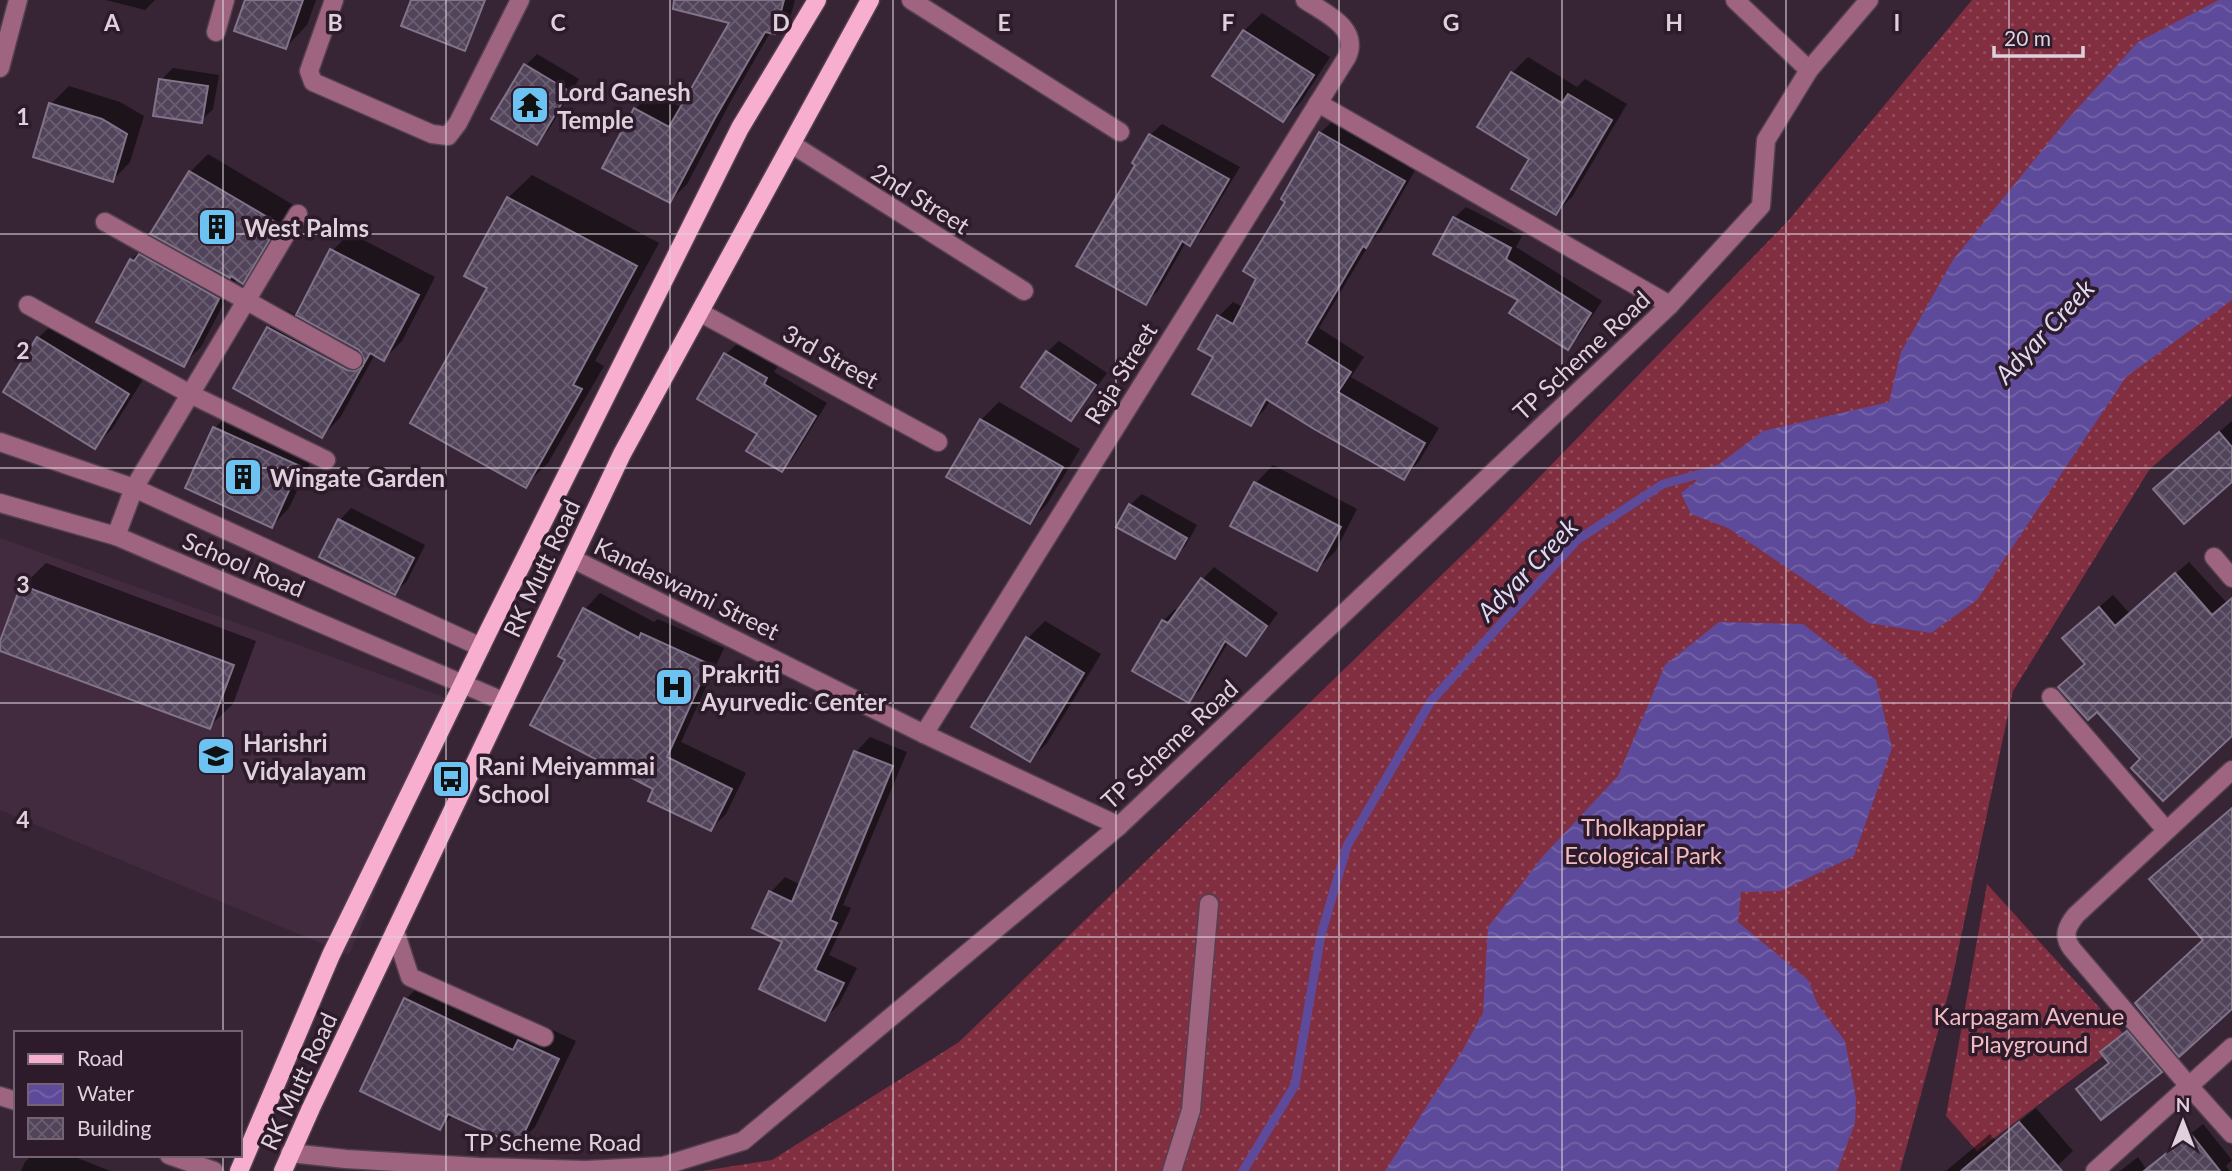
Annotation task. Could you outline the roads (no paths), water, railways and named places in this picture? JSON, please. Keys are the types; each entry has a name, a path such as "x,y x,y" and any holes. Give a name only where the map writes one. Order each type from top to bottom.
{"main road":[{"name":"RK Mutt Road","path":"239,1171 331,956 481,647 740,128 817,0"},
{"name":"RK Mutt Road","path":"284,1171 290,1153 622,454 870,0"}],"street":[{"path":"0,68 18,0"},
{"path":"216,32 225,0"},
{"path":"334,0 309,71 313,82 432,134 448,136 458,124 520,0"},
{"path":"911,0 1120,132"},
{"name":"Raja Street","path":"924,734 1347,57 1350,50 1349,37 1344,28 1305,0"},
{"path":"1735,0 1809,70"},
{"name":"TP Scheme Road","path":"290,1153 479,1167 586,1170 663,1166 743,1140 1119,825 1670,305 1761,206 1766,140 1809,70 1869,0"},
{"path":"1318,103 1670,305"},
{"name":"2nd Street","path":"793,145 1024,291"},
{"path":"116,536 134,488 298,214"},
{"path":"105,222 353,360"},
{"path":"28,304 190,394 326,460"},
{"name":"3rd Street","path":"701,313 937,442"},
{"path":"0,442 134,488 481,647"},
{"name":"School Road","path":"0,503 116,536 505,702"},
{"path":"2214,557 2232,578"},
{"name":"Kandaswami Street","path":"573,559 924,734 1119,825"},
{"path":"2051,698 2166,830"},
{"path":"2232,770 2076,915 2066,936 2071,948 2232,1134"},
{"path":"1172,1171 1191,1110 1209,904"},
{"path":"395,931 410,977 544,1037"},
{"path":"2095,1171 2232,1046"},
{"path":"175,1157 214,1171"}],"water":[{"path":"2219,0 2232,0 2232,300 2126,377 1977,600 1931,633 1869,623 1728,528 1691,514 1681,493 1763,431 1889,402 1901,352 1953,260 2066,121 2138,42"},
{"path":"1719,622 1803,624 1876,680 1892,748 1854,856 1781,891 1741,892 1738,922 1808,980 1818,1005 1845,1041 1856,1098 1855,1123 1837,1171 1385,1171 1461,1053 1483,1013 1488,927 1544,855 1618,776 1665,665"}],"waterway":[{"name":"Adyar Creek","path":"1243,1171 1295,1085 1321,935 1347,846 1431,701 1577,540 1663,484 1719,469"}],"place":[{"name":"Lord Ganesh Temple","path":"530,105"},
{"name":"West Palms","path":"217,227"},
{"name":"Wingate Garden","path":"243,477"},
{"name":"Prakriti Ayurvedic Center","path":"674,687"},
{"name":"Harishri Vidyalayam","path":"216,756"},
{"name":"Rani Meiyammai School","path":"451,779"}],"park label":[{"name":"Tholkappiar Ecological Park","path":"1643,840"},
{"name":"Karpagam Avenue Playground","path":"2029,1029"}]}
